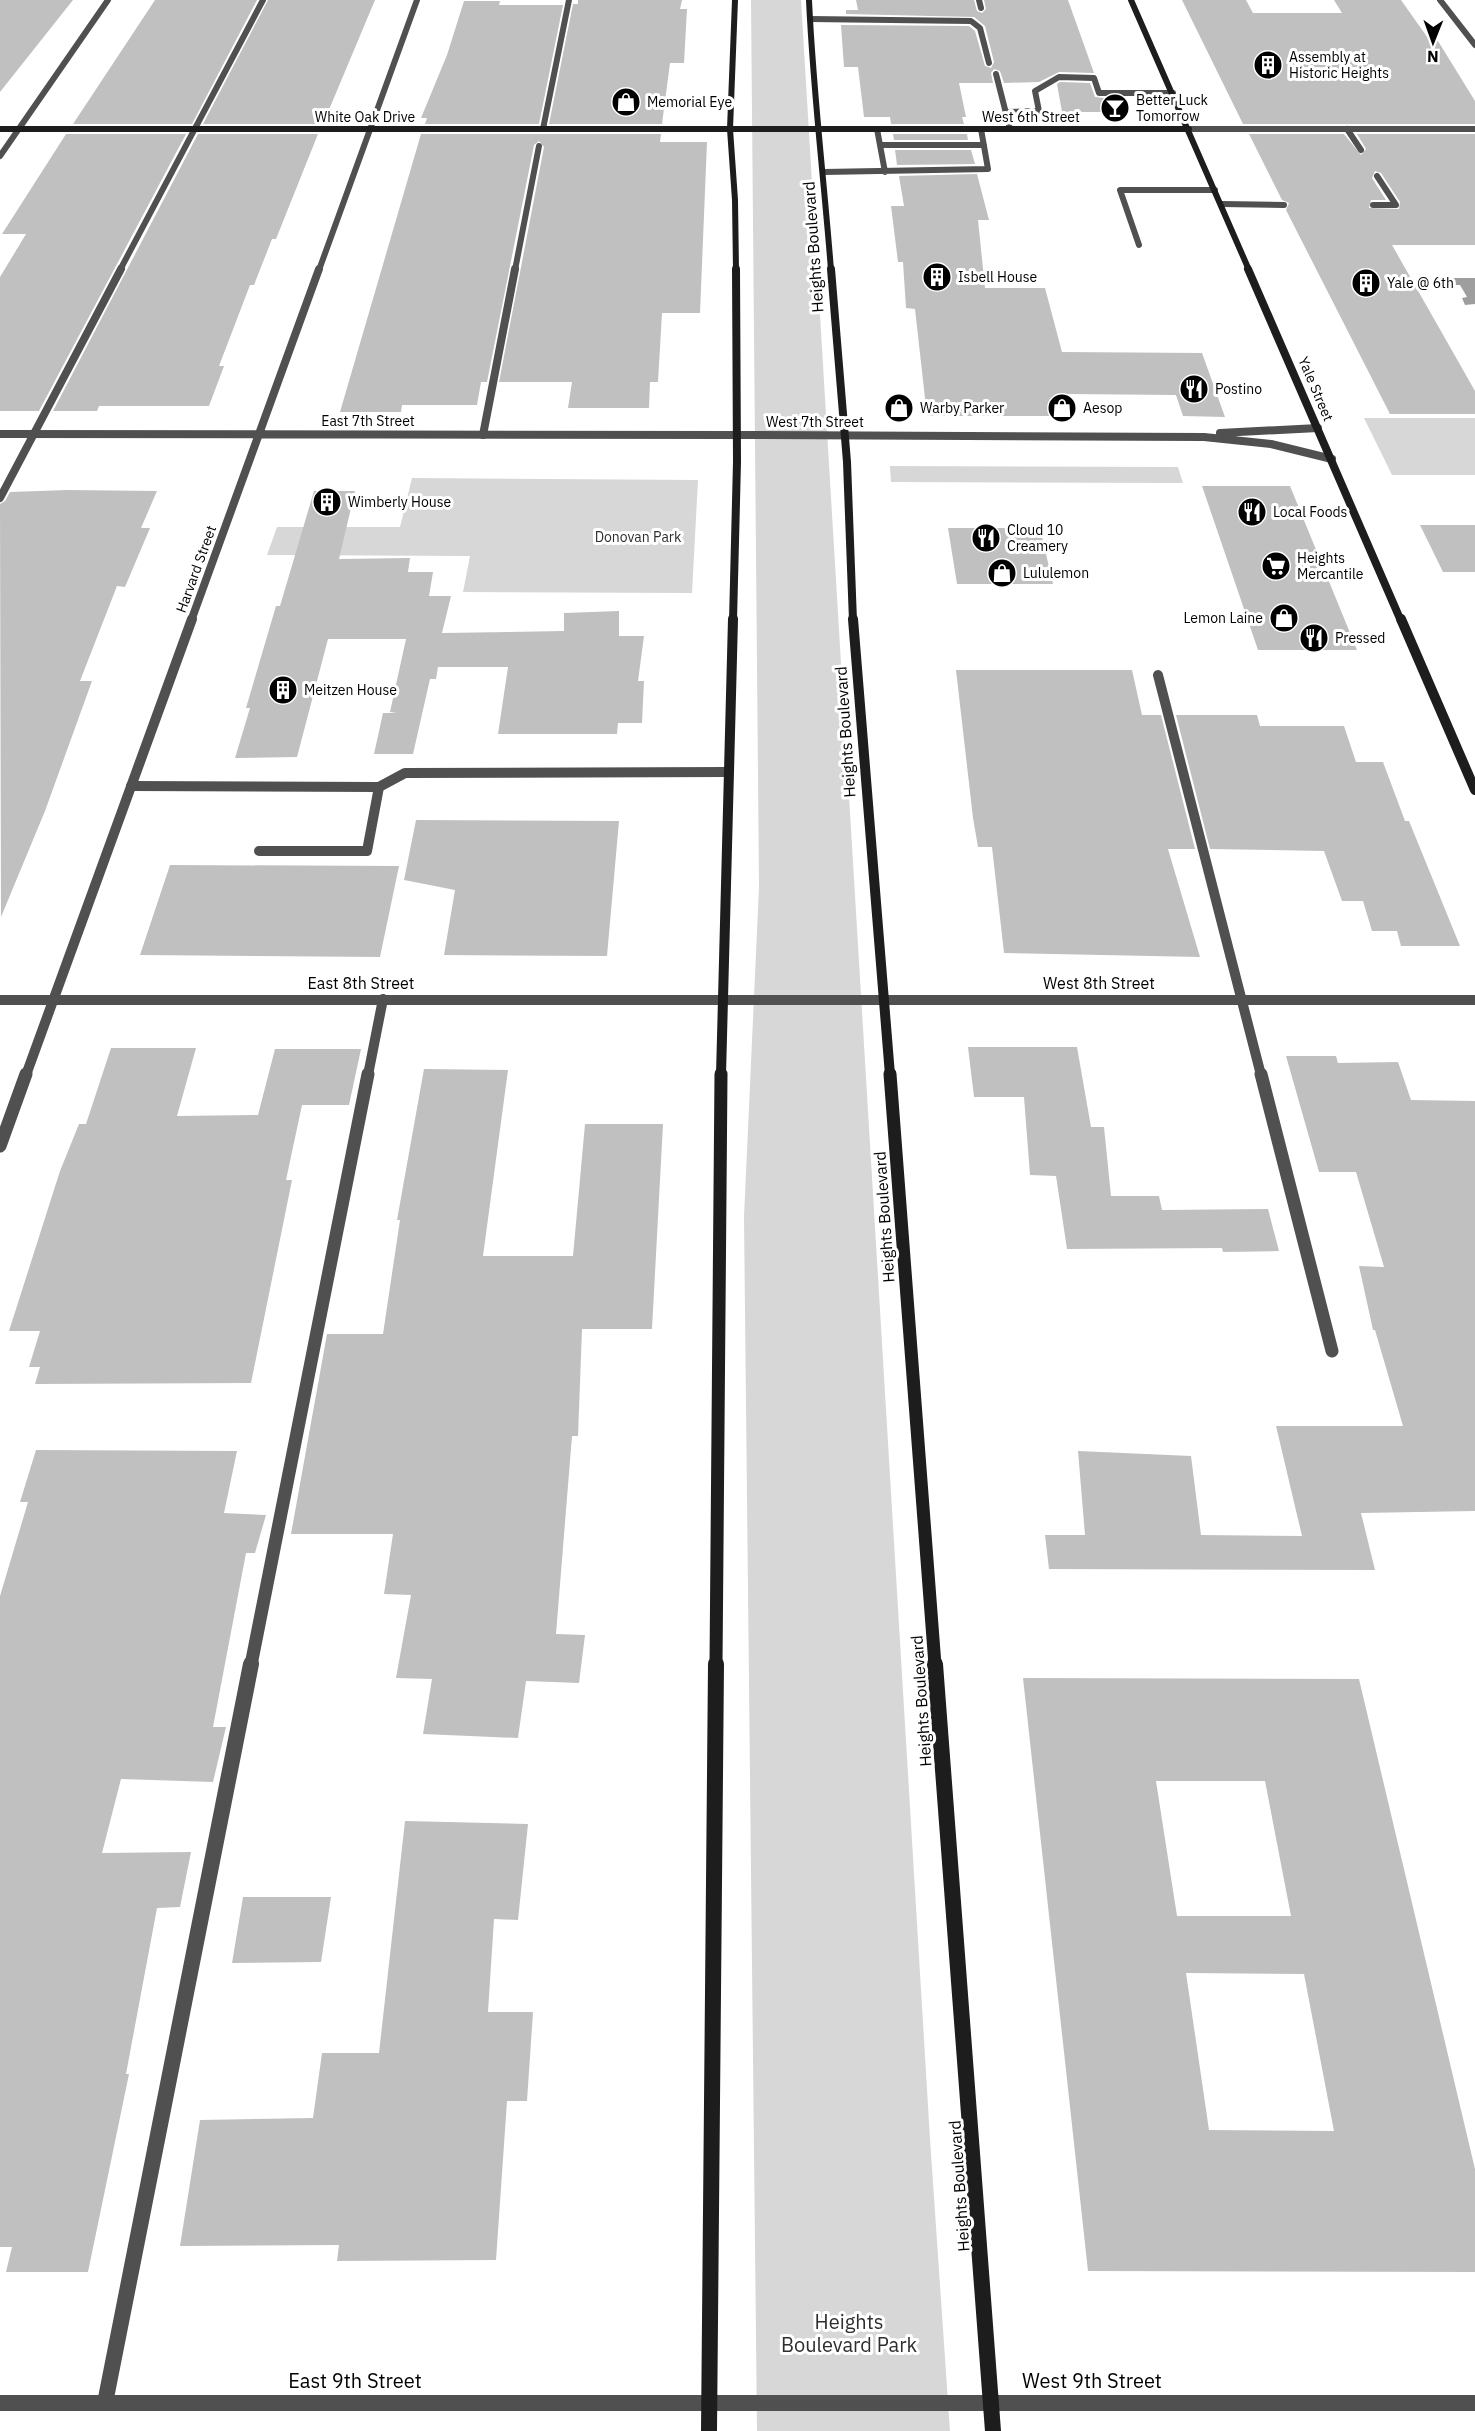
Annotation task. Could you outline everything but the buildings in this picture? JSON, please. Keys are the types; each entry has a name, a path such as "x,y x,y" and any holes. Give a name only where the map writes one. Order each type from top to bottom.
{"main road":[{"path":"709,2431 722,999 737,462 735,200 730,129 735,0"},
{"name":"Heights Boulevard","path":"809,0 812,71 824,172 844,436 858,704 884,999 993,2431"},
{"name":"Yale Street","path":"1131,0 1475,790"},
{"name":"White Oak Drive","path":"0,129 730,129"},
{"name":"West 6th Street","path":"730,129 1189,129"}],"street":[{"path":"0,156 108,0"},
{"path":"0,498 264,0"},
{"name":"Harvard Street","path":"0,1146 372,129 417,0"},
{"path":"543,129 568,0"},
{"path":"979,0 981,8"},
{"path":"1440,0 1475,45"},
{"path":"810,19 971,21 980,28 989,63"},
{"path":"996,74 1010,129"},
{"path":"1006,111 1039,111 1035,91 1059,77 1094,78 1099,93 1173,93"},
{"path":"877,129 885,172"},
{"path":"824,172 988,170 981,129"},
{"name":"West 6th Street","path":"1189,129 1475,129"},
{"path":"1347,129 1361,150"},
{"path":"880,145 984,145"},
{"path":"483,435 539,146"},
{"path":"1373,205 1396,205 1377,176"},
{"path":"1139,245 1120,190 1215,190"},
{"path":"1221,204 1284,205"},
{"name":"West 7th Street","path":"1146,437 1318,428"},
{"name":"East 7th Street","path":"0,434 735,435"},
{"name":"West 7th Street","path":"735,435 1146,437 1271,442 1308,450 1332,459"},
{"path":"1158,675 1332,1351"},
{"path":"131,786 379,787 405,773 728,772"},
{"path":"259,851 367,851 379,787"},
{"path":"105,2403 383,999"},
{"name":"West 8th Street","path":"722,999 1475,1000"},
{"name":"East 8th Street","path":"0,1000 722,999"},
{"name":"East 9th Street","path":"0,2403 710,2404"},
{"name":"West 9th Street","path":"710,2404 1475,2403"}],"green space":[{"name":"Heights Boulevard Park","path":"751,0 801,0 930,2139 950,2431 757,2431 744,1217 759,887"},
{"path":"1364,418 1475,418 1475,475 1392,475"},
{"path":"890,466 1178,467 1183,483 891,482"},
{"name":"Donovan Park","path":"412,478 698,480 692,593 463,592 470,556 267,555 277,527 400,527"}],"shaded area":[{"path":"1449,278 1475,278 1475,304 1465,305 1462,298 1467,297 1460,285 1454,285"}],"place":[{"name":"Assembly at Historic Heights","path":"1268,65"},
{"name":"Memorial Eye","path":"626,102"},
{"name":"Better Luck Tomorrow","path":"1115,108"},
{"name":"Isbell House","path":"937,277"},
{"name":"Yale @ 6th","path":"1366,283"},
{"name":"Postino","path":"1194,389"},
{"name":"Warby Parker","path":"899,408"},
{"name":"Aesop","path":"1062,408"},
{"name":"Wimberly House","path":"327,502"},
{"name":"Local Foods","path":"1252,512"},
{"name":"Cloud 10 Creamery","path":"986,538"},
{"name":"Heights Mercantile","path":"1276,566"},
{"name":"Lululemon","path":"1002,573"},
{"name":"Lemon Laine","path":"1284,618"},
{"name":"Pressed","path":"1314,638"},
{"name":"Meitzen House","path":"283,690"}]}
